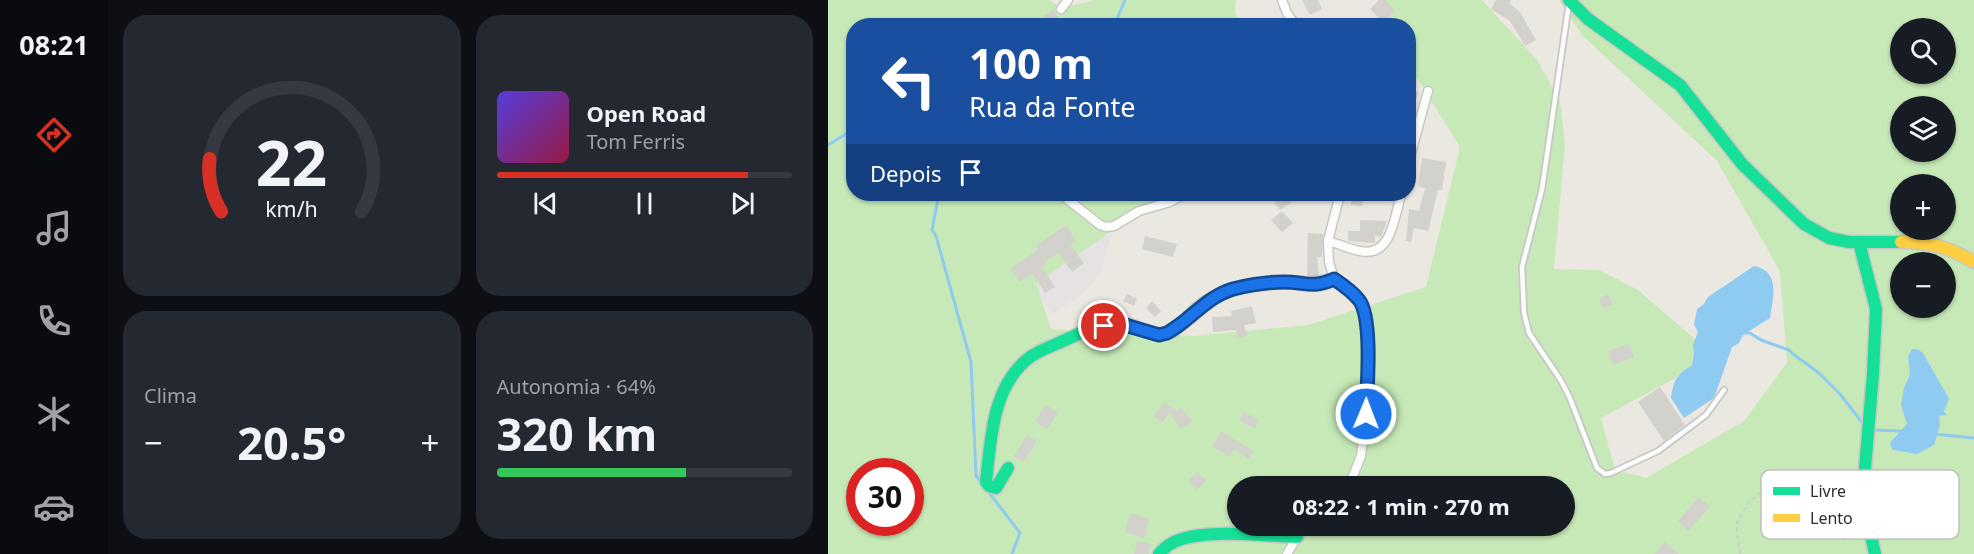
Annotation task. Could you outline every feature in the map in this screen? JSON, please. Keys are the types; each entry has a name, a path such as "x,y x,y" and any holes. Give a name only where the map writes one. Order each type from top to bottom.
{"street":[{"path":"1061,9 1068,0"},
{"path":"1282,0 1290,18"},
{"path":"1569,0 1588,19 1680,85 1742,164 1804,224 1829,238 1849,242 1935,244 1953,250 1974,262"},
{"path":"1416,135 1428,91"},
{"path":"1070,201 1100,225 1106,227 1114,226 1139,211 1170,201"},
{"path":"1338,201 1328,241 1329,262 1334,279 1360,301 1365,311 1367,329 1366,414 1361,456 1353,476"},
{"path":"1328,241 1362,252 1374,251 1383,246 1390,236 1399,201"},
{"path":"1859,242 1876,309 1865,470"},
{"path":"1008,468 996,488 989,486 986,482 987,471 997,405 1015,371 1043,349 1086,331 1118,323 1159,335 1167,333 1216,296 1233,290 1276,282 1322,285 1334,279"},
{"path":"1159,554 1175,540 1198,537 1236,535 1297,537 1287,554"},
{"path":"1872,539 1875,554"}],"lane":[{"path":"1569,0 1542,189 1522,267 1524,314 1529,333 1560,379 1597,468 1605,474 1611,474 1658,451 1706,415 1724,390"}],"path":[{"path":"1740,554 1736,525 1748,503 1761,493"}],"shaded area":[{"path":"970,206 1114,226 1100,274 1081,296 1052,314"}],"green space":[{"path":"828,0 1050,0 1060,8 1094,0 1236,0 1237,18 846,18 846,201 1160,201 1146,208 1036,283 1051,329 1194,336 1308,325 1426,287 1460,147 1416,76 1416,18 1386,18 1385,0 1482,0 1537,60 1560,101 1565,145 1554,269 1599,270 1638,290 1697,341 1702,364 1601,418 1615,470 1646,478 1744,421 1787,363 1780,271 1717,161 1582,35 1559,0 1974,0 1974,554 828,554"}],"water":[{"path":"1754,266 1763,269 1772,279 1770,318 1743,335 1739,343 1732,347 1714,398 1684,418 1671,398 1677,378 1692,365 1693,345 1698,332 1694,325 1697,309 1708,297"},
{"path":"1912,349 1923,353 1949,399 1944,411 1946,415 1939,416 1940,425 1934,445 1917,454 1893,450 1890,443 1907,424 1901,405 1904,388 1910,374 1908,357"}],"building":[{"path":"1302,0 1318,0 1322,9 1310,15"},
{"path":"1379,0 1385,0 1395,11 1387,18 1379,18 1370,9"},
{"path":"1496,0 1511,0 1509,3 1520,12 1536,40 1525,46 1510,21 1491,9"},
{"path":"1053,10 1058,17 1045,18 1044,16"},
{"path":"1422,158 1446,162 1442,190 1438,190 1428,231 1414,228 1411,242 1406,241 1409,209 1419,211 1425,188 1418,187"},
{"path":"1274,201 1292,202 1280,210"},
{"path":"1351,201 1363,201 1362,206 1351,205"},
{"path":"1282,211 1293,223 1282,232 1271,220"},
{"path":"1360,220 1387,221 1381,237 1375,235 1375,243 1348,241 1348,231 1360,231"},
{"path":"1066,225 1076,241 1070,245 1084,263 1072,272 1058,253 1045,262 1046,264 1042,267 1055,287 1045,293 1032,274 1020,282 1010,269 1038,250 1036,246"},
{"path":"1308,233 1323,234 1322,257 1317,257 1319,276 1307,276"},
{"path":"1145,236 1177,244 1173,257 1142,249"},
{"path":"1127,294 1137,299 1134,306 1123,301"},
{"path":"1608,294 1613,304 1603,308 1599,299"},
{"path":"1152,301 1161,311 1155,317 1146,308"},
{"path":"1252,306 1256,323 1244,325 1247,336 1237,338 1236,330 1213,332 1212,317 1232,316 1231,311"},
{"path":"1629,344 1634,357 1613,365 1608,351"},
{"path":"1660,387 1685,425 1664,441 1638,402"},
{"path":"1162,401 1177,411 1182,408 1192,422 1181,429 1169,412 1163,422 1154,416 1163,403"},
{"path":"1046,405 1058,413 1047,429 1035,421"},
{"path":"1244,412 1259,420 1255,429 1239,420"},
{"path":"1221,431 1253,451 1249,459 1234,449 1229,457 1212,446"},
{"path":"1027,435 1037,441 1024,462 1014,456"},
{"path":"1197,472 1206,480 1197,490 1188,481"},
{"path":"1699,497 1710,507 1688,531 1678,521"},
{"path":"1130,513 1149,518 1144,538 1125,532"},
{"path":"1137,541 1151,544 1149,554 1134,554"},
{"path":"1664,542 1679,554 1655,554"}],"waterway":[{"path":"1117,18 1125,0"},
{"path":"828,145 846,134"},
{"path":"938,201 932,230 936,236 971,362 976,476 981,482"},
{"path":"1745,333 1750,333 1761,340 1789,350 1819,373 1840,394 1864,425"},
{"path":"1871,430 1903,431"},
{"path":"1934,434 1974,438"},
{"path":"987,490 1020,533 1012,554"}],"traffic: fast":[{"path":"1569,0 1588,19 1680,85 1742,164 1804,224 1829,238 1849,242 1901,242"},
{"path":"1859,242 1876,309 1865,470"},
{"path":"1008,468 996,488 989,486 986,482 992,431 1001,398 1017,369 1030,357 1046,348 1107,324 1121,323 1151,333 1169,333 1214,297 1243,287 1261,283 1314,283 1334,279"},
{"path":"1159,554 1174,542 1201,535 1297,537"},
{"path":"1872,539 1875,554"}],"traffic: slow":[{"path":"1901,242 1939,246 1974,262"}],"route":[{"path":"1104,326 1118,323 1159,335 1175,329 1199,307 1216,296 1233,290 1265,283 1322,285 1334,279 1360,301 1365,311 1367,329 1366,414"}]}
